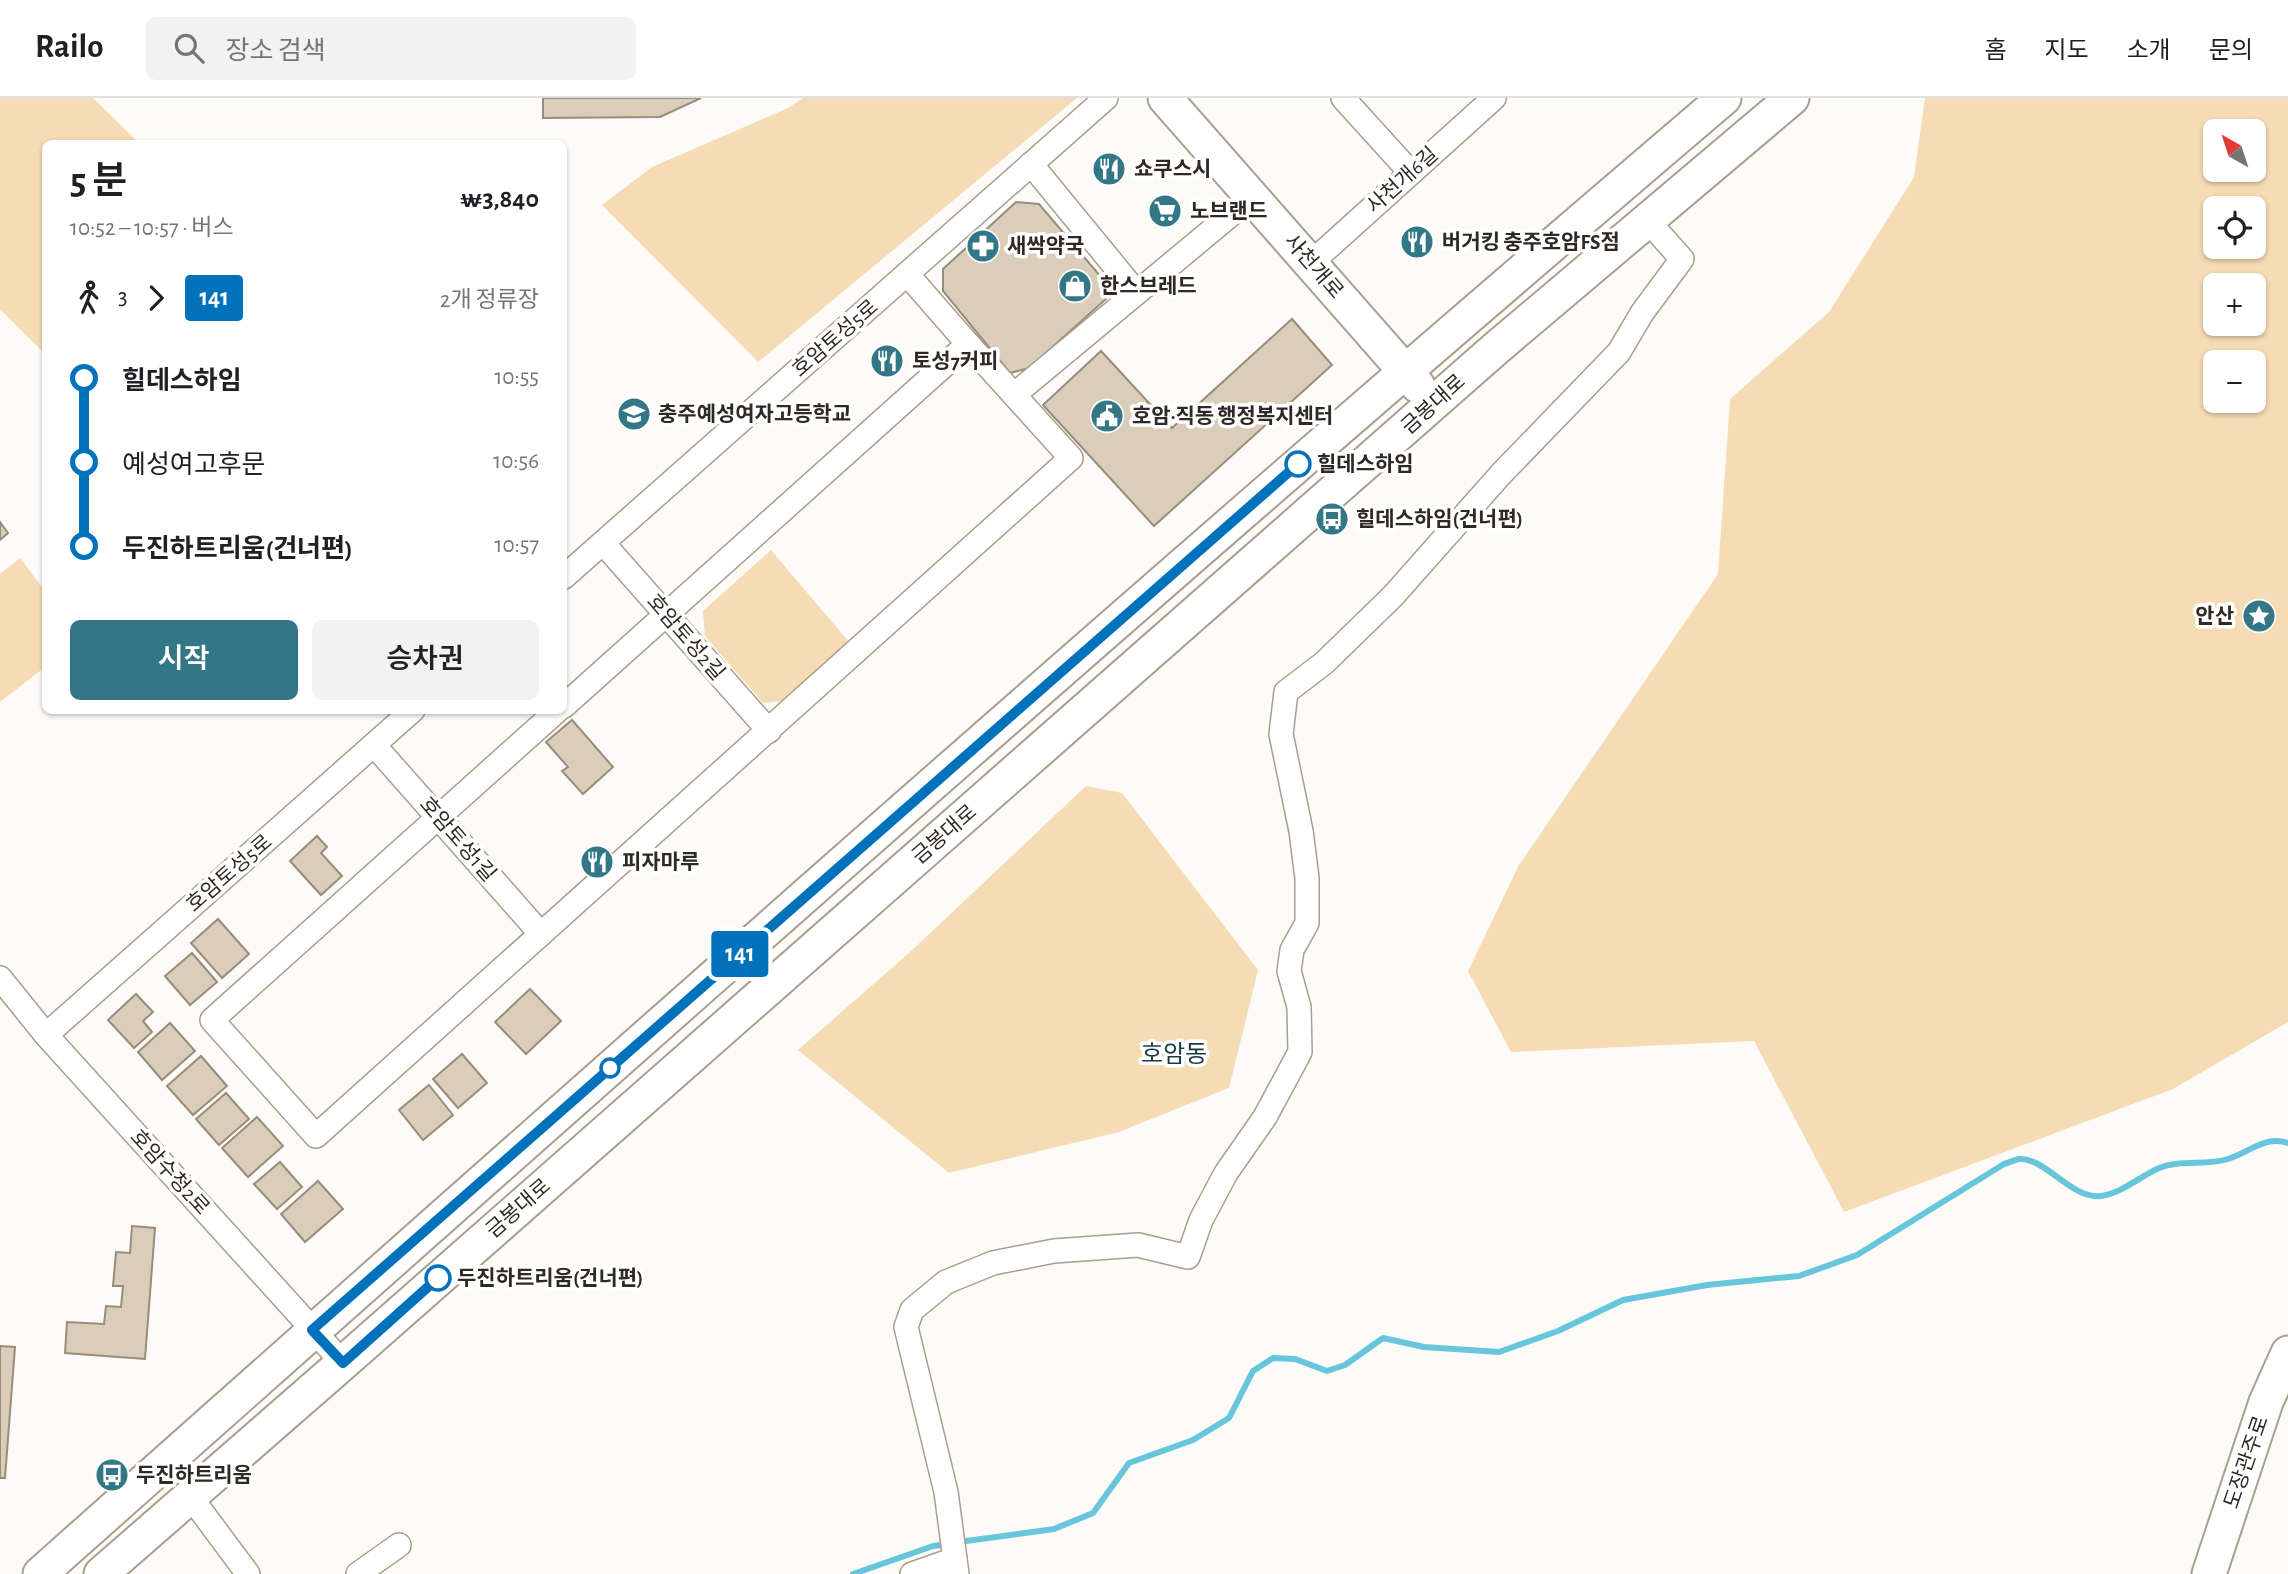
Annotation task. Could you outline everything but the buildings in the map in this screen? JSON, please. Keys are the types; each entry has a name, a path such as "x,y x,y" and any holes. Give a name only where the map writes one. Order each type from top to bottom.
{"street":[{"name":"호암토성5로","path":"567,574 1106,98"},
{"name":"사천개로","path":"1165,98 1433,404"},
{"path":"1343,98 1410,173"},
{"name":"사천개6길","path":"1311,263 1494,98"},
{"name":"금봉대로","path":"40,1574 312,1330 1405,370 1724,98"},
{"name":"금봉대로","path":"101,1574 1433,404 1792,98"},
{"path":"1031,164 1136,292"},
{"path":"1015,394 1252,197"},
{"path":"912,1574 956,1566 946,1492 906,1327 912,1310 946,1282 993,1263 1054,1251 1138,1245 1188,1257 1201,1220 1226,1173 1265,1117 1300,1052 1299,1007 1289,971 1292,950 1307,923 1307,878 1301,831 1281,734 1286,692 1324,663 1393,596 1501,474 1619,352 1642,313 1682,259 1647,220"},
{"path":"554,714 212,1020 316,1136 1071,458 907,274"},
{"path":"567,703 968,344"},
{"name":"호암토성2길","path":"603,543 769,731"},
{"name":"호암토성5로","path":"46,1035 409,714"},
{"name":"호암토성1길","path":"374,745 541,934"},
{"name":"호암수청2로","path":"0,978 46,1035 343,1363"},
{"name":"도장관주로","path":"2209,1574 2266,1402 2288,1353"},
{"path":"190,1496 248,1574"},
{"path":"358,1574 383,1567 399,1545"}],"shaded area":[{"path":"0,98 93,98 136,140 42,140 42,351 0,309"},
{"path":"803,98 1077,98 758,362 602,205 652,167 788,108"},
{"path":"1925,98 2288,98 2288,1022 2173,1089 1844,1212 1754,1041 1511,1052 1468,971 1519,865 1718,574 1730,399 1829,312 1914,177"},
{"path":"771,550 849,642 785,701 763,703 705,636 703,611"},
{"path":"20,558 42,587 42,669 0,702 0,574"},
{"path":"1086,786 1122,793 1258,970 1229,1088 1119,1132 949,1173 798,1050 909,953"}],"waterway":[{"path":"959,1542 1054,1529 1093,1513 1129,1463 1193,1440 1229,1418 1253,1371 1273,1358 1295,1359 1327,1371 1345,1365 1383,1338 1424,1347 1499,1352 1558,1331 1623,1300 1707,1285 1799,1276 1857,1255 2004,1164 2017,1159 2039,1164 2080,1192 2101,1196 2116,1192 2167,1165 2220,1161 2264,1143 2288,1143"},
{"path":"853,1574 933,1546 948,1544"}],"bus line":[{"name":"141","path":"438,1278 343,1363 312,1330 1298,464"}],"place":[{"name":"쇼쿠스시","path":"1109,169"},
{"name":"노브랜드","path":"1165,211"},
{"name":"버거킹 충주호암FS점","path":"1417,242"},
{"name":"새싹약국","path":"983,246"},
{"name":"한스브레드","path":"1075,286"},
{"name":"토성7커피","path":"887,361"},
{"name":"충주예성여자고등학교","path":"634,414"},
{"name":"호암·직동 행정복지센터","path":"1107,416"},
{"name":"힐데스하임","path":"1298,464"},
{"name":"힐데스하임(건너편)","path":"1332,519"},
{"name":"안산","path":"2259,616"},
{"name":"피자마루","path":"597,862"},
{"name":"두진하트리움(건너편)","path":"438,1278"},
{"name":"두진하트리움","path":"112,1475"}],"district":[{"name":"호암동","path":"1174,1054"}]}
